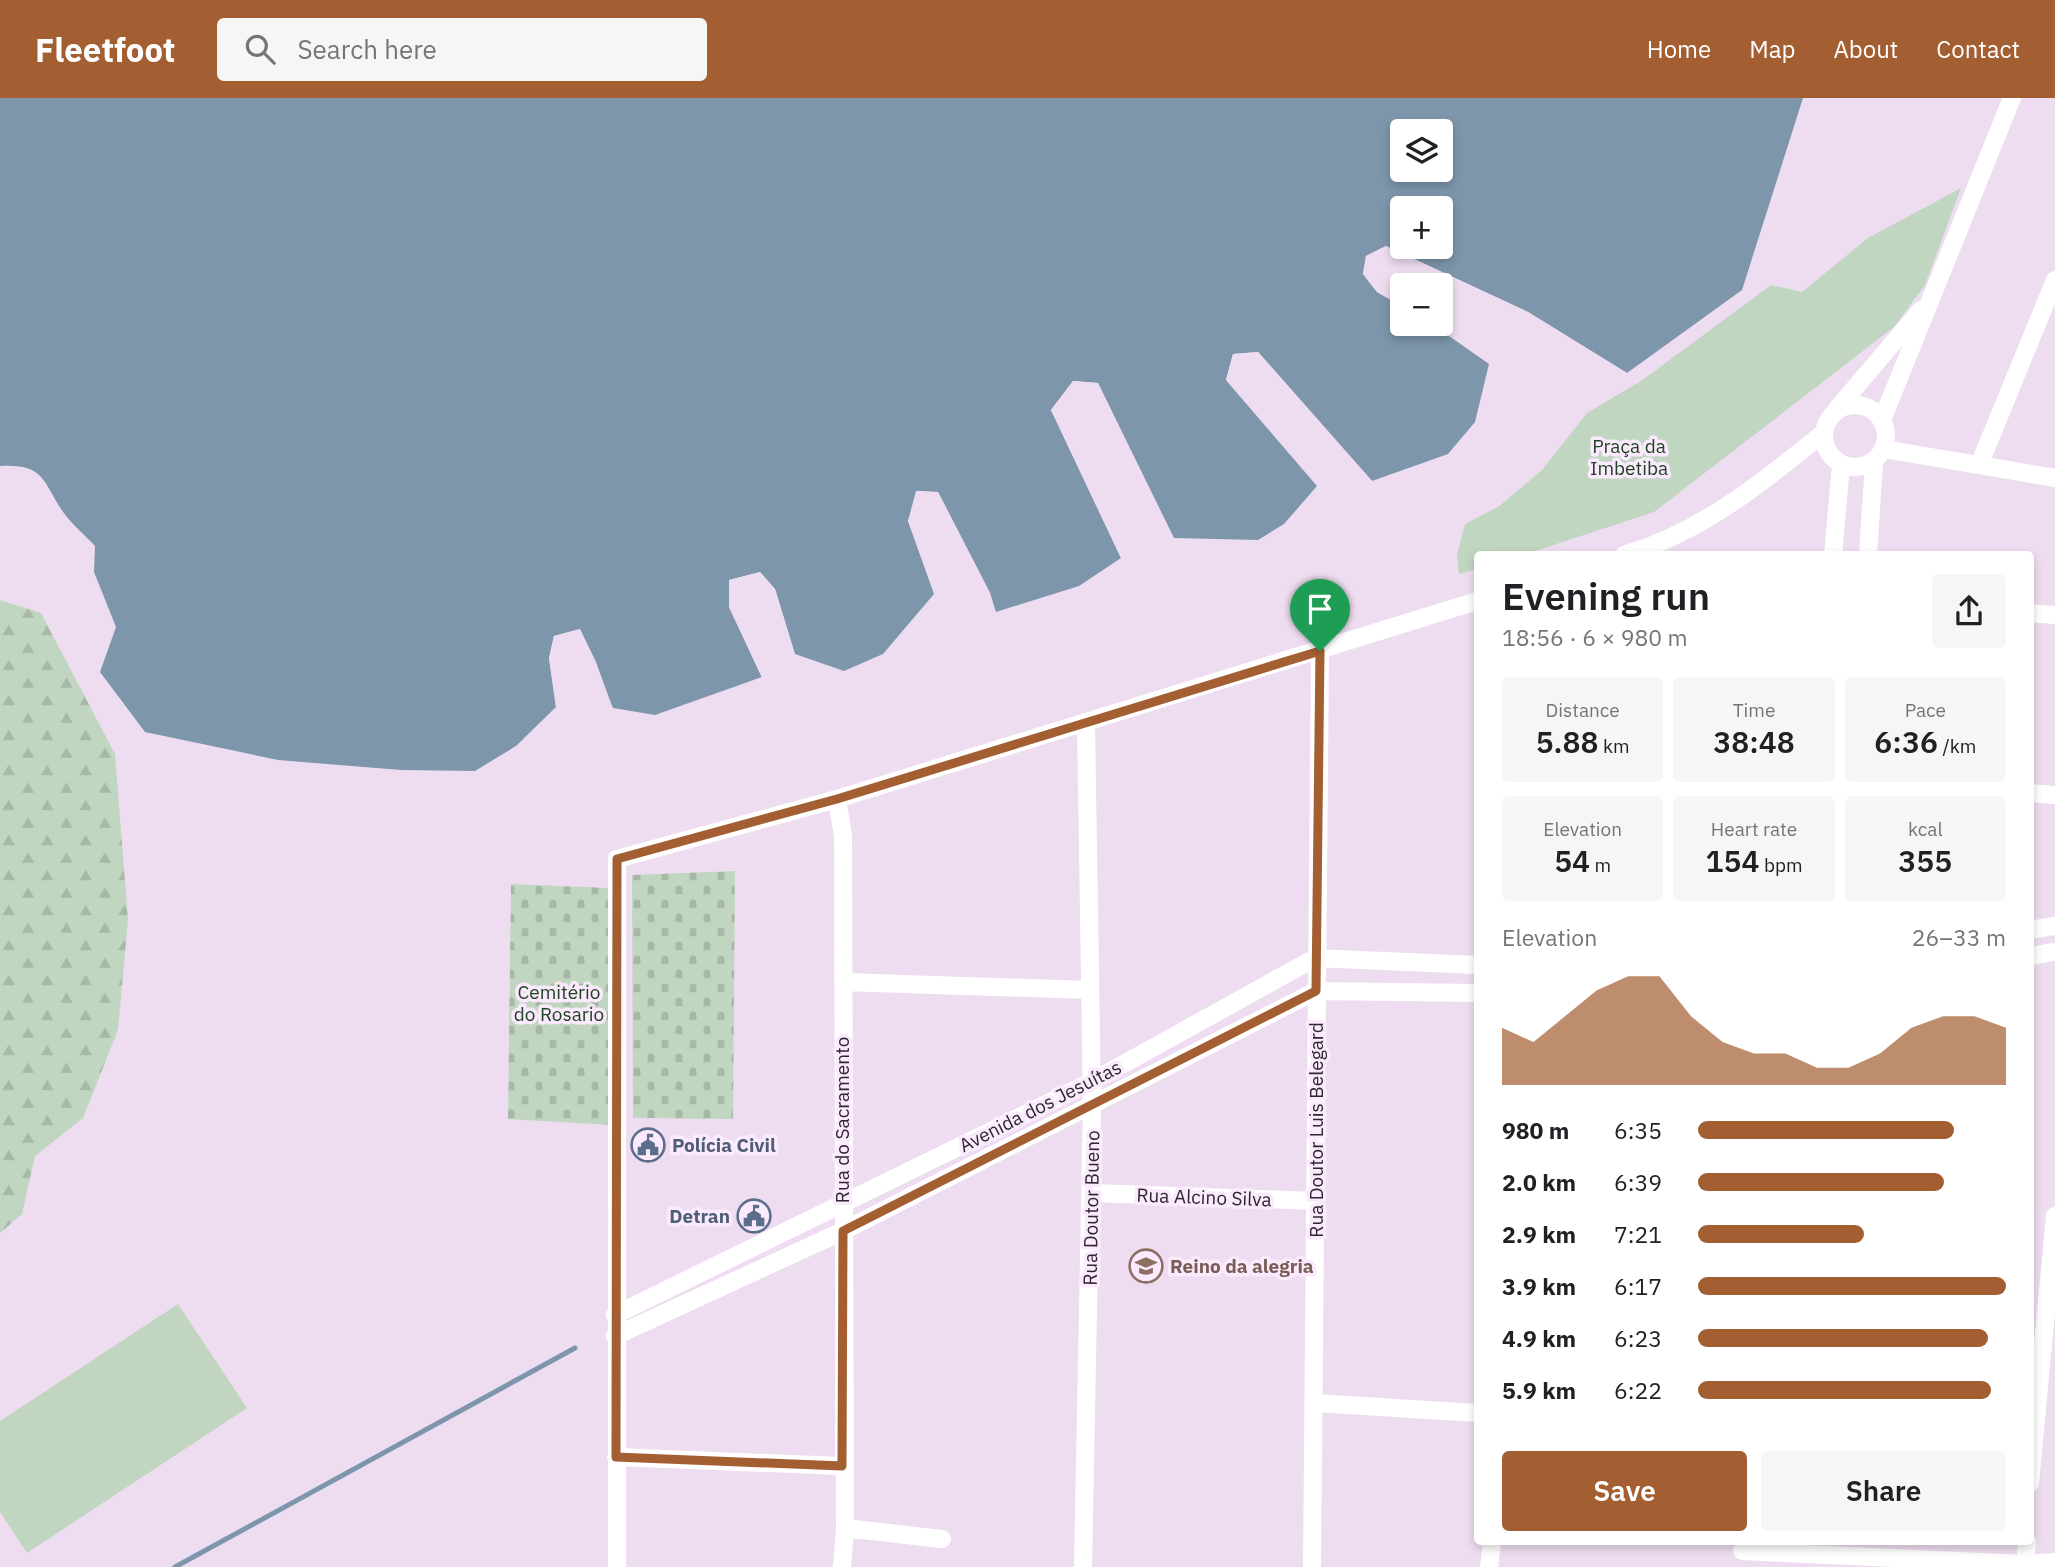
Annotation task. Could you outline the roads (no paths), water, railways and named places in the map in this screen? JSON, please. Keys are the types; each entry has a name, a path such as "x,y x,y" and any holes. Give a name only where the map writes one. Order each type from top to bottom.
{"street":[{"path":"1882,420 2012,98"},
{"path":"1980,463 2055,280"},
{"path":"1930,300 1826,420 1822,434 1827,452 1841,465 1858,468 1879,455 1980,463 2055,478"},
{"path":"1837,409 1853,403 1870,408 1882,420 1886,434 1879,455 1868,551"},
{"path":"1634,551 1695,526 1729,505 1762,484 1822,434"},
{"path":"1833,551 1841,465"},
{"path":"617,1567 617,859 837,799 1474,602"},
{"path":"2034,613 2055,615"},
{"name":"Rua Doutor Luis Belegard","path":"1312,1567 1316,1201 1315,958 1320,651"},
{"name":"Rua Doutor Bueno","path":"1083,1567 1093,1106 1086,722"},
{"path":"2034,793 2055,795"},
{"name":"Rua do Sacramento","path":"837,799 843,836 842,1466 845,1528 842,1567"},
{"path":"2034,929 2055,926"},
{"path":"2034,955 2055,952"},
{"path":"1315,958 1474,965"},
{"name":"Avenida dos Jesuítas","path":"615,1315 1091,1082 1315,958"},
{"path":"843,982 1090,990"},
{"name":"Avenida dos Jesuítas","path":"615,1336 843,1231 1316,991 1474,993"},
{"name":"Rua Alcino Silva","path":"1092,1193 1316,1201"},
{"path":"2034,1414 2055,1216"},
{"path":"1315,1403 1474,1413"},
{"path":"616,1457 842,1466"},
{"path":"845,1528 942,1539"},
{"path":"1489,1567 1492,1545"},
{"path":"2025,1564 2027,1545"},
{"path":"1741,1553 2025,1564 2055,1562"}],"water":[{"path":"0,98 1803,98 1742,290 1627,373 1528,312 1453,277 1453,273 1444,273 1414,259 1453,259 1453,196 1390,196 1390,248 1386,246 1366,256 1363,274 1377,292 1390,299 1390,336 1449,336 1489,364 1475,422 1448,454 1372,481 1258,352 1233,354 1226,380 1317,486 1284,524 1258,540 1174,538 1098,383 1073,381 1051,410 1121,558 1079,586 996,612 990,593 938,492 917,491 908,521 934,594 883,654 844,671 795,654 775,589 760,572 729,580 729,607 762,677 655,715 613,708 580,629 554,636 549,658 556,707 516,746 475,771 401,770 278,760 145,732 100,672 116,627 94,572 95,546 65,514 40,476 33,471 0,466"}],"waterway":[{"path":"175,1567 575,1348"}],"place":[{"name":"Polícia Civil","path":"648,1145"},
{"name":"Detran","path":"754,1216"},
{"name":"Reino da alegria","path":"1146,1266"}],"park label":[{"name":"Praça da Imbetiba","path":"1629,457"},
{"name":"Cemitério do Rosario","path":"559,1003"}]}
